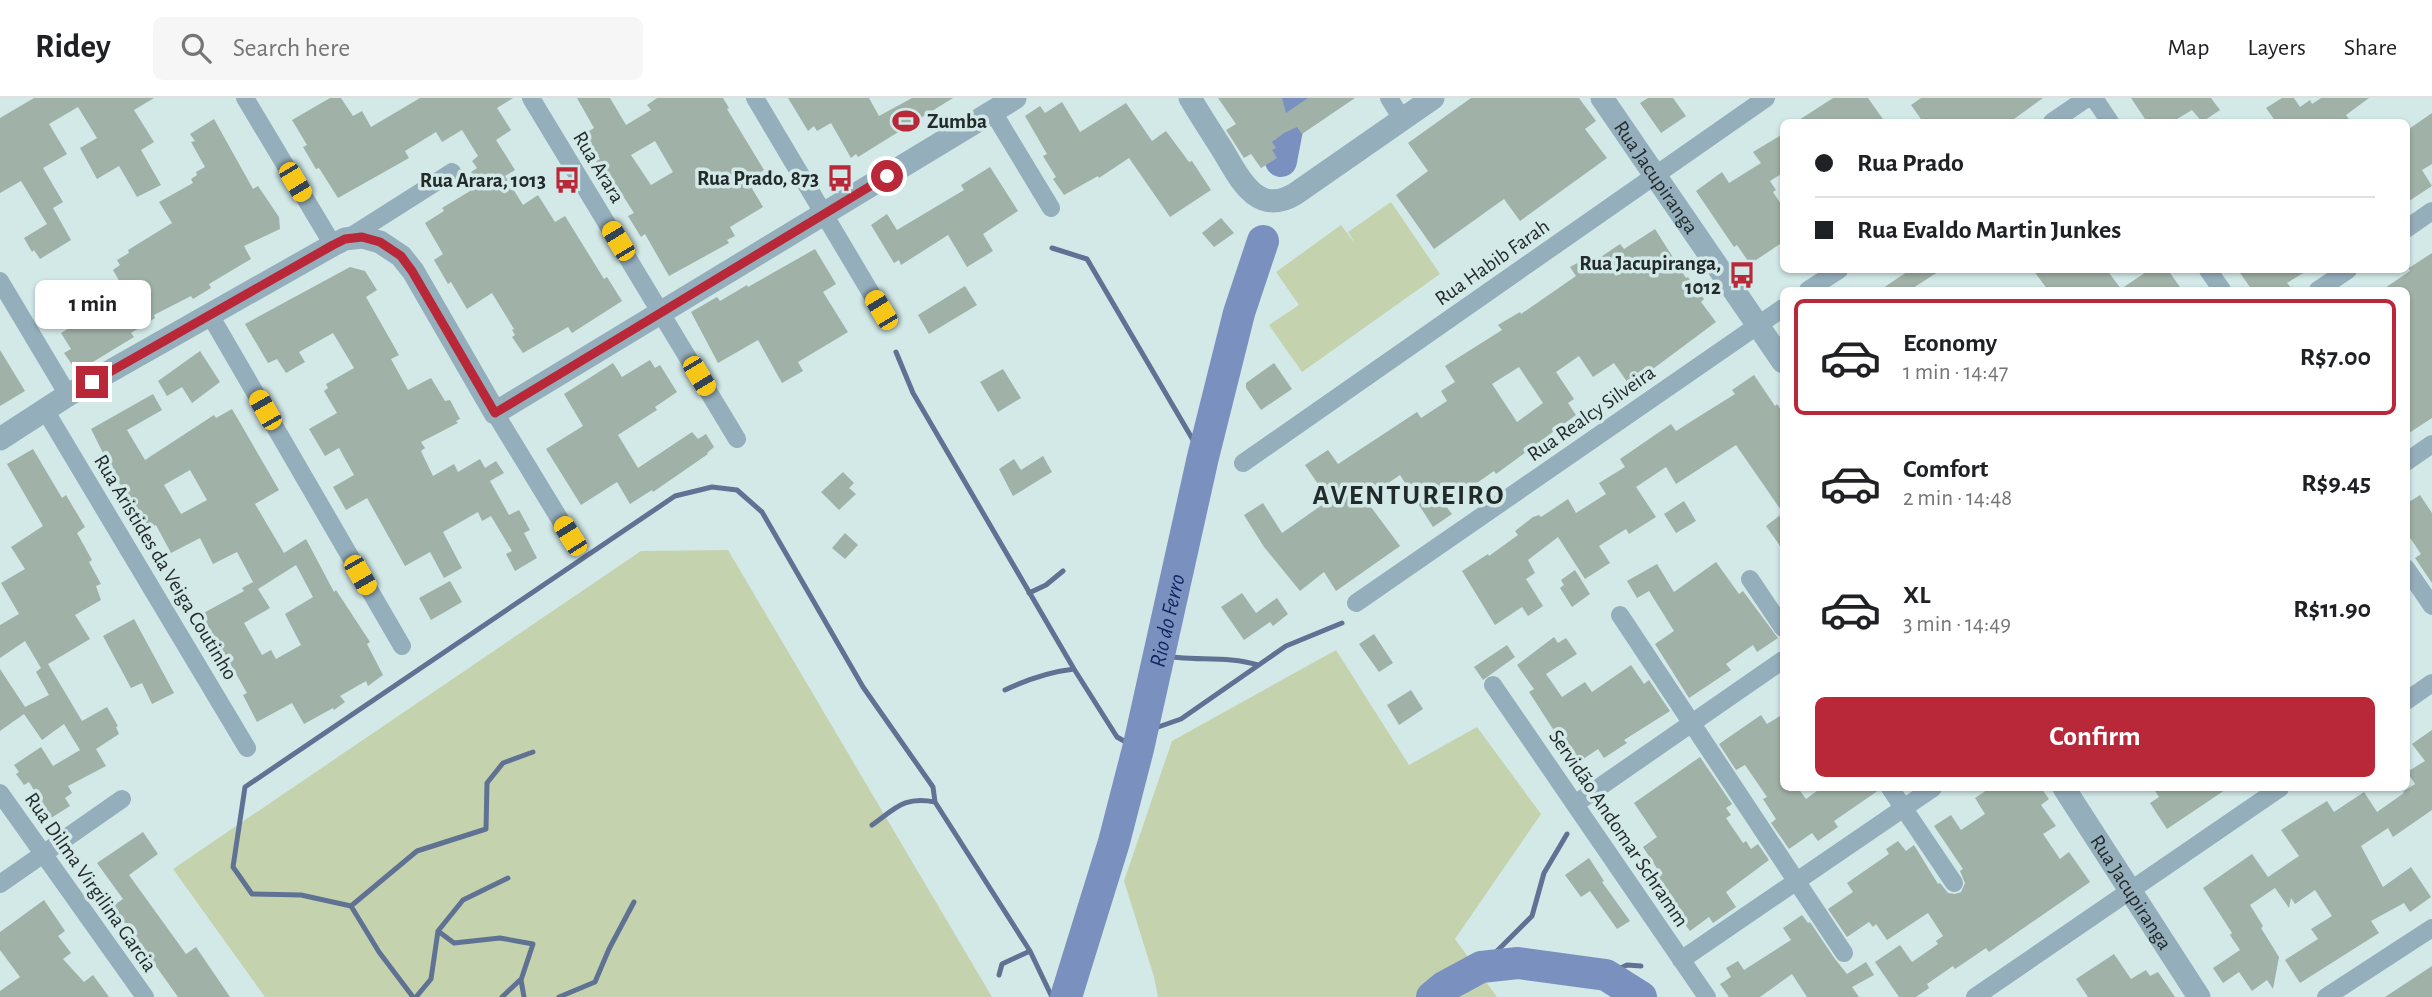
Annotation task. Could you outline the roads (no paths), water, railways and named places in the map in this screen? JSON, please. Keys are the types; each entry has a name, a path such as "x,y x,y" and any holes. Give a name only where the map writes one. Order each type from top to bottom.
{"street":[{"path":"245,98 339,242"},
{"name":"Rua Arara","path":"531,98 737,439"},
{"path":"755,98 881,310"},
{"path":"495,413 824,214 989,105 1016,98"},
{"path":"1190,98 1245,186 1261,198 1272,201 1287,199 1295,194 1433,98"},
{"path":"1389,98 1402,119"},
{"name":"Rua Jacupiranga","path":"1602,98 1780,358"},
{"name":"Rua Habib Farah","path":"1243,463 1766,98"},
{"path":"2056,119 2087,98"},
{"path":"2094,98 2108,119"},
{"path":"989,105 1051,208"},
{"path":"0,439 68,395 339,242 452,172"},
{"path":"2410,226 2432,211"},
{"path":"339,242 362,237 380,242 401,256 570,536"},
{"path":"1813,287 1834,273"},
{"path":"2322,287 2344,273"},
{"path":"0,281 68,395"},
{"name":"Rua Realcy Silveira","path":"1356,603 1780,310"},
{"path":"210,315 402,646"},
{"name":"Rua Aristides da Veiga Coutinho","path":"45,410 247,748"},
{"path":"2410,459 2432,444"},
{"path":"2410,574 2432,606"},
{"path":"1750,579 1780,624"},
{"path":"1620,615 1844,953"},
{"path":"1575,804 1780,662"},
{"path":"2410,698 2432,683"},
{"name":"Servidão Andomar Schramm","path":"1493,685 1707,997"},
{"path":"1892,791 1954,883"},
{"path":"1681,960 1928,791"},
{"name":"Rua Jacupiranga","path":"2066,791 2199,997"},
{"path":"1975,997 2276,791"},
{"name":"Rua Dilma Virgilina Garcia","path":"0,793 145,997"},
{"path":"0,884 122,799"},
{"path":"2326,997 2432,928"}],"waterway":[{"name":"Rio do Ferro","path":"1281,161 1293,98"},
{"name":"Rio do Ferro","path":"1066,997 1114,842 1138,749 1203,457 1239,313 1263,241"},
{"path":"1052,248 1087,259 1203,457"},
{"path":"896,352 913,393 1074,669 1117,737 1138,749"},
{"path":"413,997 379,952 351,906 301,895 252,894 233,867 245,787 675,496 712,487 737,490 762,512 863,687 933,787 935,802 1030,951 1052,997"},
{"path":"1029,593 1046,585 1063,571"},
{"path":"1141,733 1181,719 1286,646 1342,623"},
{"path":"1159,655 1234,660 1258,665"},
{"path":"1005,690 1039,676 1074,669"},
{"path":"351,906 417,851 486,829 487,783 503,763 533,752"},
{"path":"872,825 908,802 935,802"},
{"path":"1481,967 1532,916 1544,873 1567,834"},
{"path":"416,997 431,979 438,931 463,900 508,878"},
{"path":"559,997 595,982 634,902"},
{"path":"438,931 454,943 500,938 533,944 521,980 524,997"},
{"path":"999,975 1002,964 1030,951"},
{"path":"1432,997 1444,987 1481,967 1518,963 1606,975 1641,997"},
{"path":"1606,975 1627,965 1641,966"},
{"path":"502,997 520,980"}],"place":[{"name":"Zumba","path":"906,121"},
{"name":"Rua Prado, 873","path":"840,178"},
{"name":"Rua Arara, 1013","path":"567,180"},
{"name":"Rua Jacupiranga, 1012","path":"1742,275"}],"district":[{"name":"AVENTUREIRO","path":"1409,494"}]}
